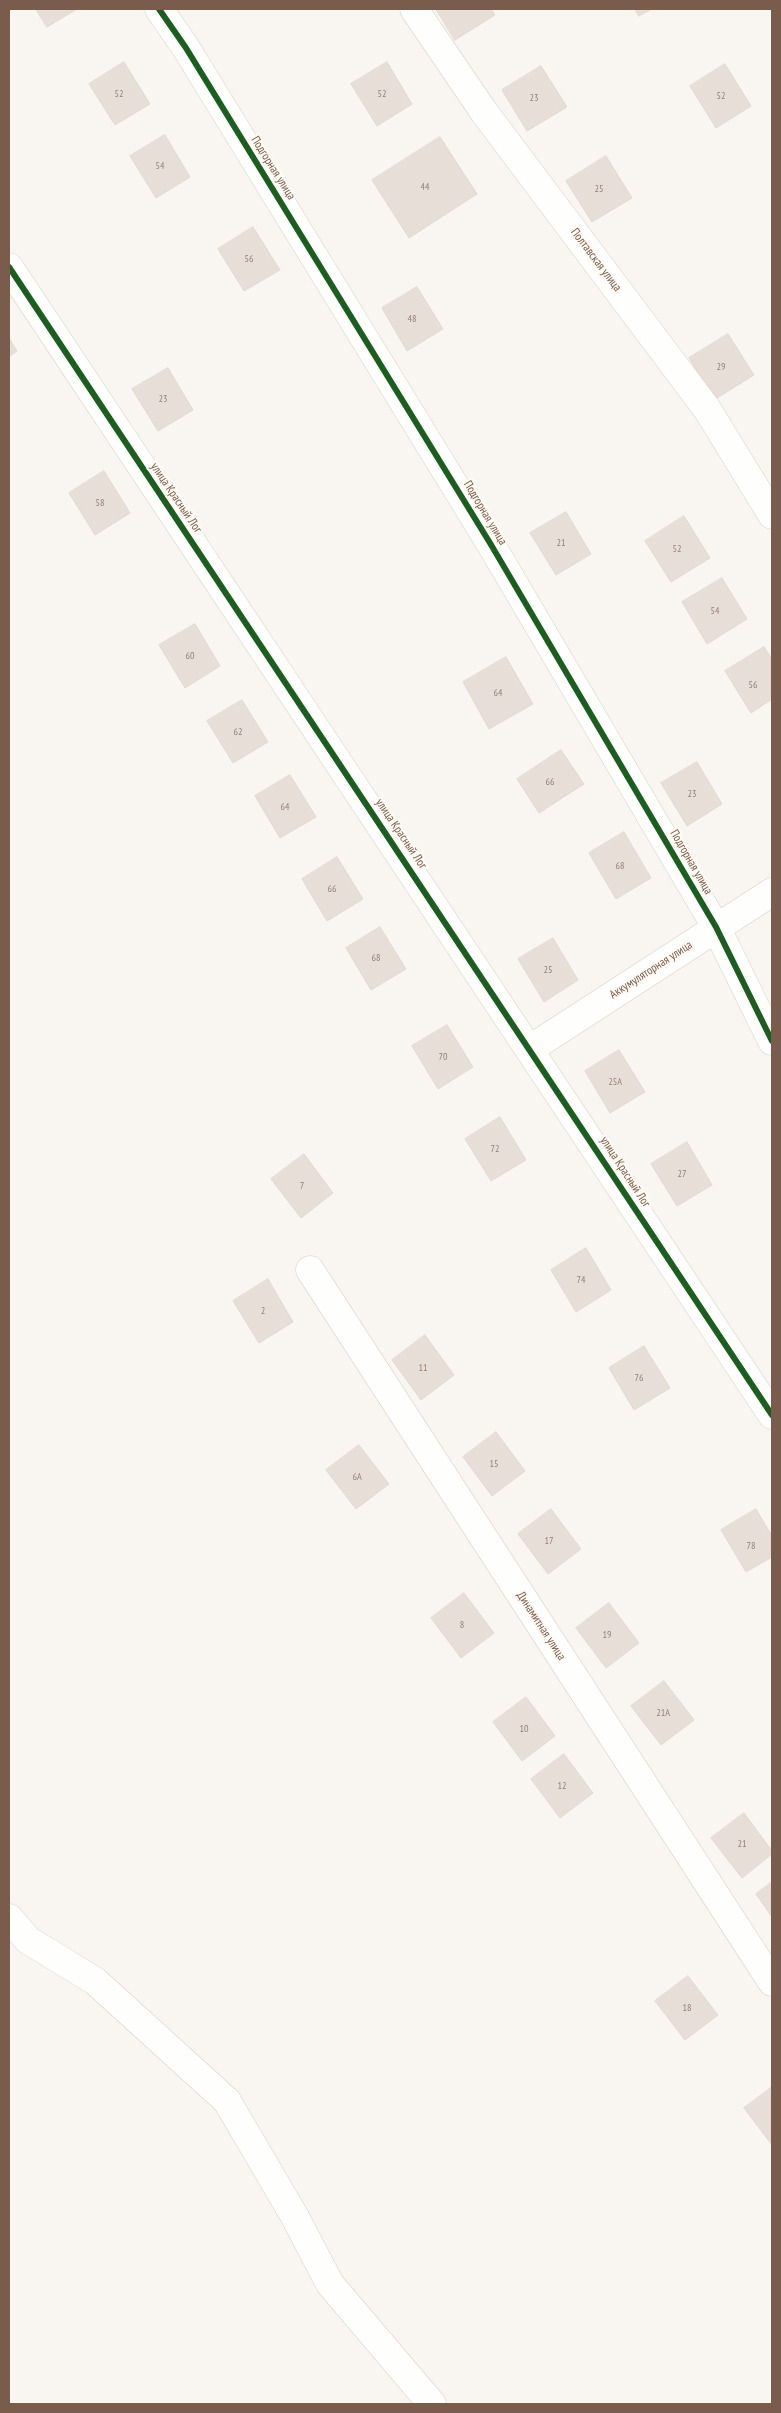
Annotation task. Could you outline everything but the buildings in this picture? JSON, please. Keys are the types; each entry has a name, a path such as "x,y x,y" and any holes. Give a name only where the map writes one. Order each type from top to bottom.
{"street":[{"name":"Подгорная улица","path":"159,9 191,56 490,543 716,927 772,1041"},
{"name":"Полтавская улица","path":"414,9 484,112 707,408 772,515"},
{"name":"улица Красный Лог","path":"9,267 530,1048 772,1415"},
{"name":"Аккумуляторная улица","path":"530,1048 772,892"},
{"name":"Динамитная улица","path":"310,1270 772,1982"},
{"path":"9,1918 28,1940 95,1981 227,2101 295,2217 330,2284 432,2404"}],"cycle path":[{"path":"159,9 186,48 490,543 716,927 772,1041"},
{"path":"9,267 772,1415"}]}
